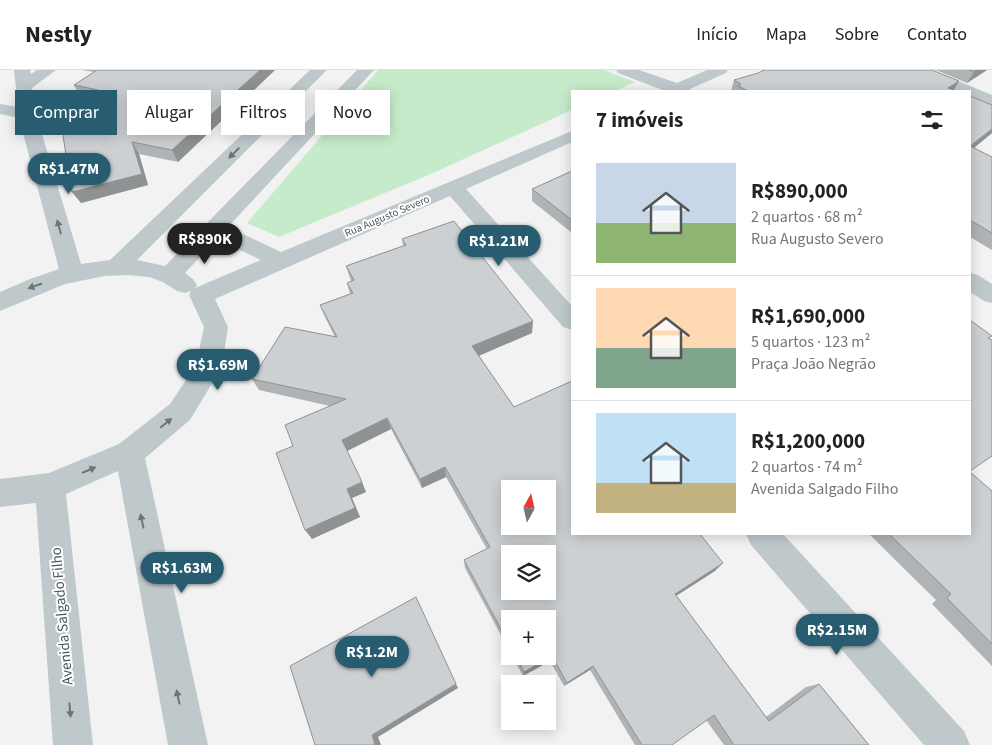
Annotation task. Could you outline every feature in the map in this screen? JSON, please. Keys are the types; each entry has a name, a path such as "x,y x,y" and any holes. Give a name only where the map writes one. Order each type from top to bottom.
{"street":[{"path":"24,78 48,70"},
{"path":"117,267 319,70"},
{"path":"170,275 366,70"},
{"path":"624,70 678,90 720,70"},
{"path":"917,70 964,90"},
{"path":"971,93 992,101"},
{"path":"0,109 15,115"},
{"path":"33,135 72,274"},
{"name":"Rua Augusto Severo","path":"201,296 571,136"},
{"path":"454,188 571,320"},
{"path":"214,229 282,261"},
{"path":"0,302 18,292 72,274 117,267 145,269 170,275 201,296 216,327 209,367 180,412 129,454 50,487 0,493"},
{"path":"971,282 992,295"},
{"path":"129,454 188,745"},
{"name":"Avenida Salgado Filho","path":"50,487 73,745"},
{"path":"763,535 950,745"}],"green space":[{"path":"378,70 604,70 635,82 617,90 571,90 571,110 433,173 279,237 247,223 322,135 390,135 390,90 361,90"}],"building":[{"path":"97,70 260,70 238,90 221,90 221,105 211,115 211,90 127,90 127,135 188,135 172,150 132,142 142,174 72,192 63,136 117,135 117,90 98,90 74,85"},
{"path":"764,70 932,70 959,81 948,88 954,90 746,90 738,86 741,84 734,80"},
{"path":"971,96 992,105 992,129 971,145"},
{"path":"971,146 992,157 992,233 971,221"},
{"path":"571,171 571,219 532,189"},
{"path":"454,221 533,321 472,346 514,407 571,381 571,535 701,535 723,563 675,594 769,721 819,684 869,745 734,745 714,715 672,745 642,745 593,666 567,683 556,663 556,610 501,610 501,629 464,560 490,547 445,467 420,479 387,418 342,440 362,482 347,489 355,508 305,530 276,453 293,446 285,425 346,399 252,379 285,327 337,337 320,305 353,293 347,283 354,280 346,266 406,245 402,239"},
{"path":"971,321 992,336 988,338 992,340 992,456 971,470"},
{"path":"971,473 992,491 992,644 947,598 951,594 890,535 971,535"},
{"path":"416,597 456,684 372,735 375,745 315,745 290,666"},
{"path":"520,665 536,665 524,672"}]}
